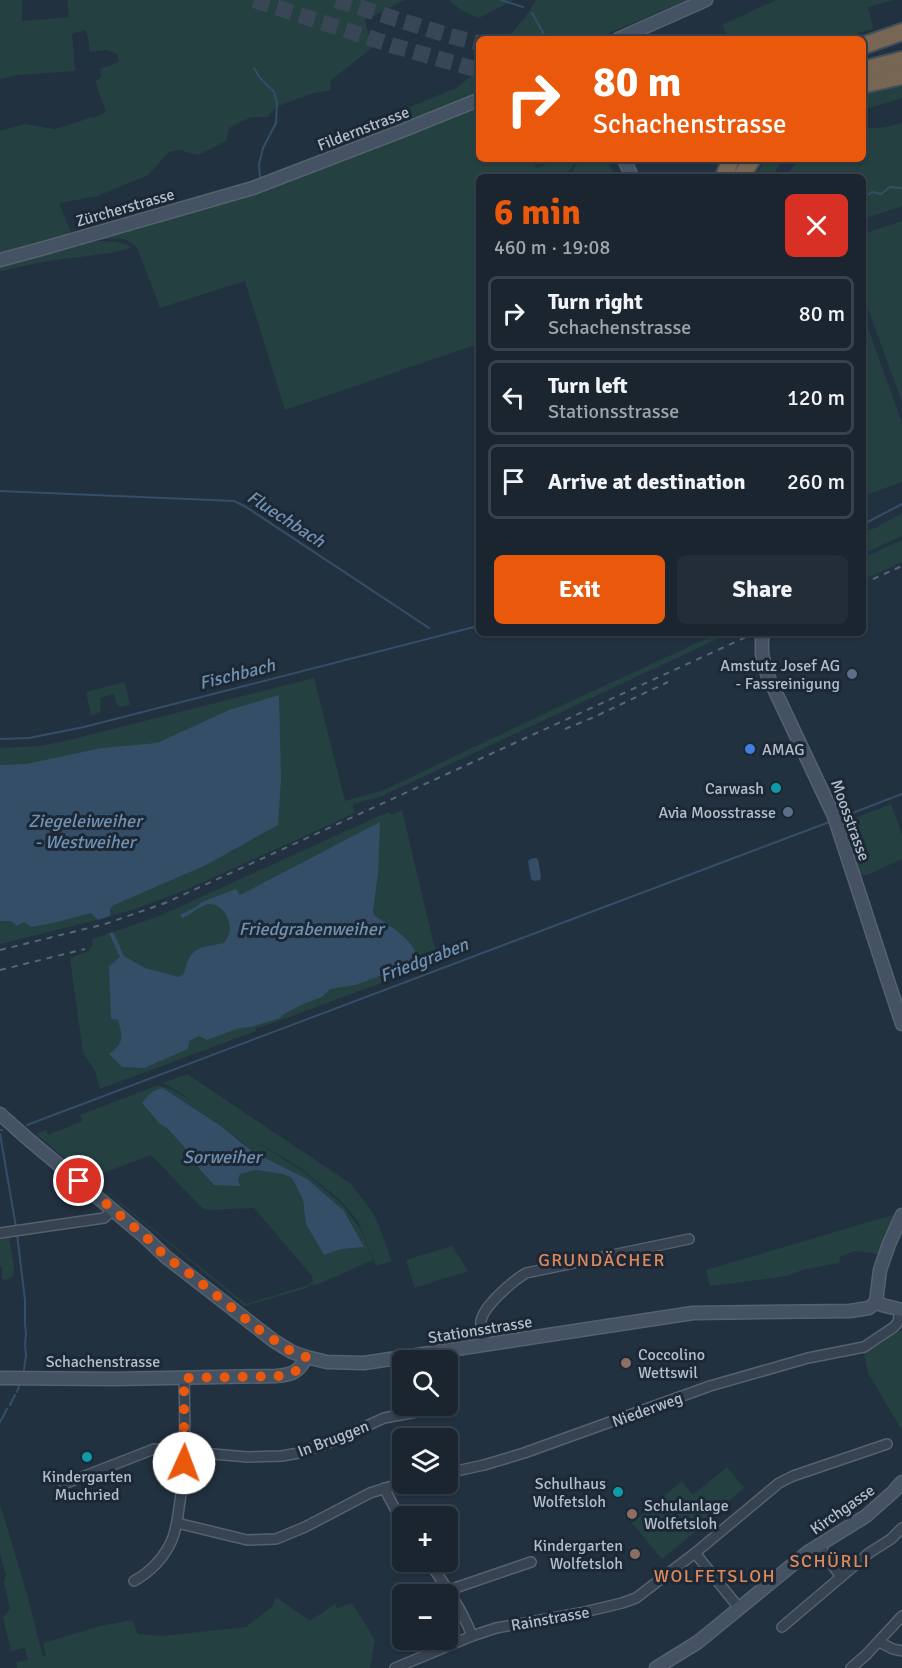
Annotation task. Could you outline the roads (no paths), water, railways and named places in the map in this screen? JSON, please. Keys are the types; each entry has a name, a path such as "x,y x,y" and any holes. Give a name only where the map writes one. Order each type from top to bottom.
{"highway":[{"path":"866,45 902,32"},
{"path":"866,51 902,42"},
{"path":"866,69 902,60"},
{"path":"866,76 902,69"},
{"path":"866,84 902,76"}],"main road":[{"path":"625,36 702,2"},
{"name":"Fildernstrasse","path":"259,186 476,101"},
{"name":"Zürcherstrasse","path":"0,260 259,186"},
{"name":"Moosstrasse","path":"762,636 762,654 767,674 834,816 902,1024"},
{"name":"Stationsstrasse","path":"0,1114 146,1237 166,1257 258,1329 292,1352 327,1362 364,1363 693,1313 850,1311 869,1308 876,1302"},
{"path":"901,1310 876,1302 883,1263 902,1215"},
{"name":"Schachenstrasse","path":"0,1378 283,1376 301,1368 306,1357"},
{"name":"Kirchgasse","path":"656,1668 698,1642 804,1556 866,1516 902,1482"}],"street":[{"path":"0,1233 104,1218 113,1210"},
{"path":"484,1344 481,1324 486,1310 511,1284 526,1274 689,1239"},
{"name":"Niederweg","path":"458,1470 515,1456 710,1386 808,1358 864,1347 894,1327 901,1310"},
{"path":"134,1581 147,1574 163,1556 170,1545 177,1523 184,1451 184,1378"},
{"name":"In Bruggen","path":"64,1484 154,1449 248,1457 282,1456 317,1448 384,1418 395,1416"},
{"name":"Rainstrasse","path":"395,1668 472,1636 513,1624 580,1613 636,1598 695,1553 778,1483 886,1444"},
{"path":"177,1523 247,1540 276,1539 305,1527 370,1493 392,1486"},
{"path":"384,1488 394,1506"},
{"path":"782,1627 902,1528"},
{"path":"819,1546 841,1577"},
{"path":"695,1553 739,1608"},
{"path":"458,1587 531,1562"},
{"path":"458,1606 472,1636"},
{"path":"851,1668 902,1616"},
{"path":"879,1642 902,1651"}],"water":[{"name":"Ziegeleiweiher - Westweiher","path":"279,695 281,779 278,825 206,865 114,905 110,909 110,916 98,920 91,913 31,927 24,922 17,926 11,921 0,921 0,765 26,764 102,748 157,743 229,710"},
{"name":"Friedgrabenweiher","path":"380,822 374,915 400,933 411,944 418,958 416,963 355,985 330,989 322,997 301,1005 280,1018 251,1027 239,1028 207,1040 199,1036 189,1041 188,1049 144,1068 122,1067 109,1054 120,1043 121,1035 118,1020 111,1019 109,966 120,957 109,933 113,932 124,956 145,968 179,977 184,973 193,953 202,948 224,943 230,930 226,914 213,904 203,906 182,918 180,915 202,902 236,889 240,895"},
{"path":"536,858 541,877 540,880 534,881 531,879 528,861"},
{"name":"Sorweiher","path":"163,1088 221,1126 253,1152 307,1179 344,1211 364,1247 341,1249 324,1255 306,1224 303,1200 292,1178 283,1174 256,1170 240,1174 238,1180 240,1186 214,1185 184,1147 142,1103 151,1093"}],"waterway":[{"path":"501,0 523,7"},
{"path":"532,13 545,36"},
{"path":"254,68 274,92 277,103 276,123 263,148 259,164 260,177"},
{"path":"866,196 872,192 881,194 890,187 902,188"},
{"name":"Fluechbach","path":"0,491 234,501 429,628"},
{"name":"Fischbach","path":"866,523 902,504"},
{"name":"Fischbach","path":"0,739 29,738 84,727 476,627"},
{"name":"Friedgraben","path":"842,817 902,794"},
{"name":"Friedgraben","path":"27,1125 832,821"},
{"path":"0,1134 16,1227"},
{"path":"17,1234 25,1300 24,1370"},
{"path":"17,1392 20,1383"},
{"path":"10,1405 15,1395"},
{"path":"0,1422 7,1409"}],"tunnel":[{"path":"254,0 391,45 476,69"},
{"path":"336,0 476,42"}],"railway":[{"path":"866,582 902,566"},
{"path":"0,950 105,924 165,903 748,636"},
{"path":"565,729 668,682"},
{"path":"0,970 85,949"}],"place":[{"name":"Amstutz Josef AG - Fassreinigung","path":"852,674"},
{"name":"AMAG","path":"750,749"},
{"name":"Carwash","path":"776,788"},
{"name":"Avia Moosstrasse","path":"788,812"},
{"name":"Coccolino Wettswil","path":"626,1363"},
{"name":"Kindergarten Muchried","path":"87,1457"},
{"name":"Schulhaus Wolfetsloh","path":"618,1492"},
{"name":"Schulanlage Wolfetsloh","path":"632,1514"},
{"name":"Kindergarten Wolfetsloh","path":"635,1554"}],"district":[{"name":"GRUNDÄCHER","path":"602,1260"},
{"name":"SCHÜRLI","path":"830,1561"},
{"name":"WOLFETSLOH","path":"715,1576"}]}
